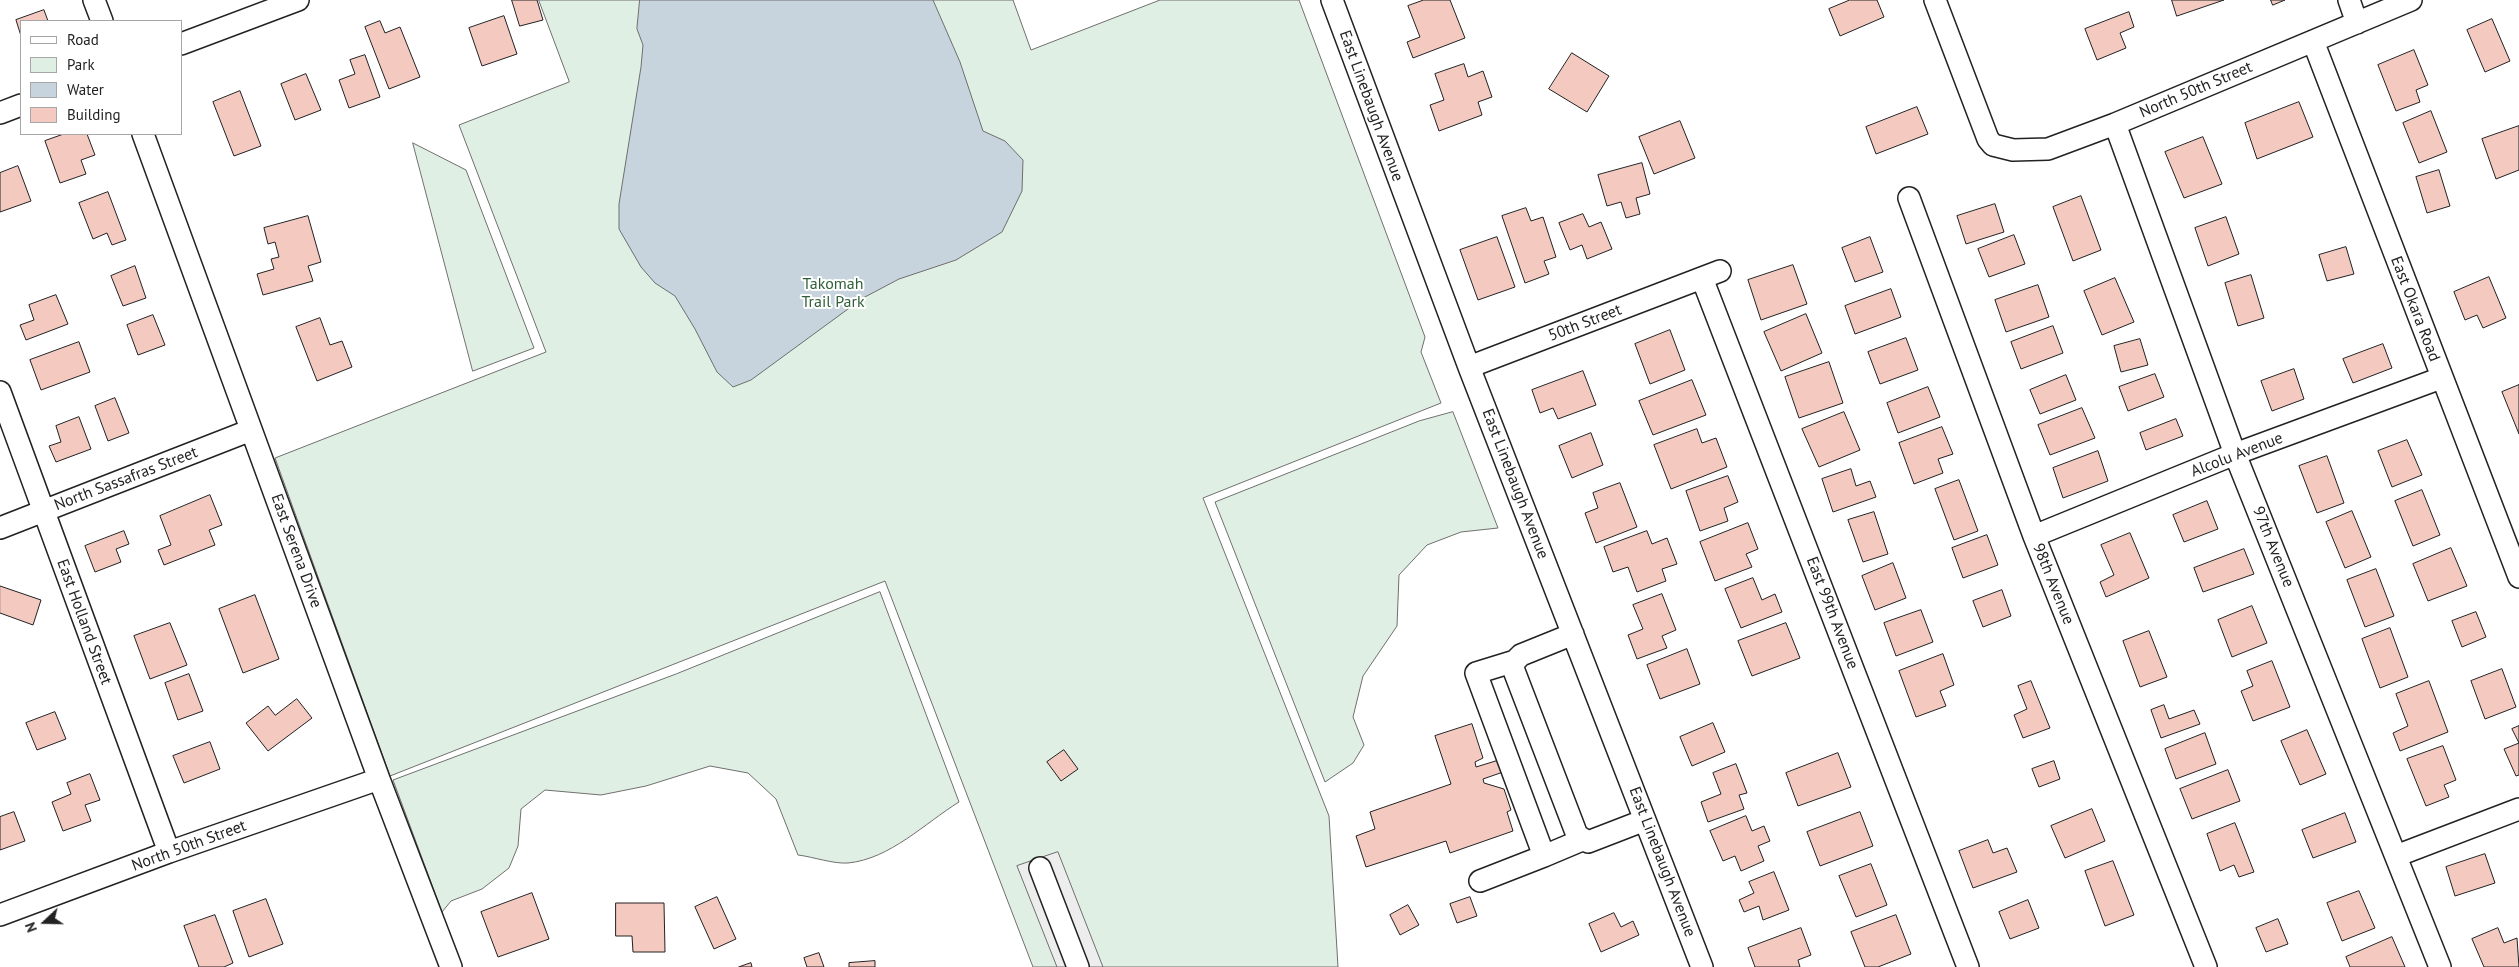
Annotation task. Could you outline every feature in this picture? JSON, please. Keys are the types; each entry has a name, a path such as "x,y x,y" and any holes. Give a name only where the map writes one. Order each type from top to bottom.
{"street":[{"path":"94,0 102,20"},
{"path":"182,44 298,0"},
{"name":"East Linebaugh Avenue","path":"1332,0 1469,367 1702,967"},
{"name":"North 50th Street","path":"1934,0 1984,130 1993,145 2013,150 2048,149 2115,124 2411,0"},
{"path":"2349,0 2357,22"},
{"name":"East Okara Road","path":"2313,41 2519,578"},
{"path":"0,113 20,105"},
{"name":"97th Avenue","path":"2115,124 2235,454 2440,967"},
{"name":"East Serena Drive","path":"143,135 379,778 451,967"},
{"name":"98th Avenue","path":"1910,198 2034,536 2206,967"},
{"name":"50th Street","path":"1469,367 1711,274"},
{"name":"East 99th Avenue","path":"1711,274 1968,967"},
{"name":"Alcolu Avenue","path":"2034,536 2235,454 2442,378"},
{"name":"East Holland Street","path":"0,392 169,852"},
{"name":"North Sassafras Street","path":"0,528 251,430"},
{"path":"1544,856 1476,673 1515,660 1521,654 1573,634"},
{"path":"1515,660 1513,668 1577,835 1582,840 1588,842 1645,820"},
{"name":"North 50th Street","path":"0,915 169,852 379,778"},
{"path":"2396,856 2519,809"},
{"path":"1480,881 1582,840"},
{"path":"1040,868 1078,967"}],"green space":[{"name":"Takomah Trail Park","path":"539,0 1013,0 1031,50 1160,0 1299,0 1425,337 1421,352 1441,403 1203,498 1329,816 1338,967 1033,967 885,581 390,776 275,458 546,352 459,125 569,82"},
{"path":"413,143 466,170 534,348 473,371"},
{"path":"1453,412 1498,528 1461,532 1427,545 1399,575 1397,626 1363,676 1353,717 1364,745 1353,763 1325,782 1215,502 1419,421"},
{"path":"880,592 959,802 906,839 878,855 863,860 842,863 798,855 776,799 748,773 710,766 646,786 601,795 545,790 521,809 518,846 509,868 482,889 451,901 442,912 393,780 676,674"}],"shaded area":[{"path":"1058,852 1103,967 1057,967 1017,866"}],"water":[{"path":"640,0 933,0 960,62 983,131 1005,141 1023,160 1022,191 1002,232 956,260 899,279 863,298 751,380 733,387 717,372 695,329 675,296 655,283 641,267 619,229 619,204 641,67 643,45 637,29"}],"building":[{"path":"512,0 537,0 543,20 520,26"},
{"path":"1424,0 1450,0 1465,38 1413,58 1407,42 1420,37 1408,6"},
{"path":"1850,0 1877,0 1884,17 1840,36 1829,9"},
{"path":"2172,0 2224,0 2177,16"},
{"path":"2271,0 2285,0 2273,5"},
{"path":"44,10 48,20 20,20 20,33 16,20"},
{"path":"2129,12 2134,27 2120,33 2126,48 2097,60 2085,29"},
{"path":"504,16 517,54 482,66 469,28"},
{"path":"2492,19 2510,61 2485,72 2467,30"},
{"path":"380,21 385,33 400,27 420,77 389,89 365,27"},
{"path":"2414,50 2428,85 2416,90 2420,102 2396,111 2378,65"},
{"path":"1572,53 1609,76 1587,112 1549,89"},
{"path":"365,55 380,97 349,108 339,80 355,74 350,60"},
{"path":"1464,64 1468,77 1483,71 1492,97 1478,102 1482,115 1439,131 1430,105 1444,100 1435,74"},
{"path":"306,74 321,110 295,120 281,84"},
{"path":"240,91 261,146 234,156 213,102"},
{"path":"2299,102 2313,137 2257,159 2245,123"},
{"path":"1917,107 1928,134 1876,154 1866,127"},
{"path":"2431,111 2447,152 2419,163 2403,123"},
{"path":"1680,121 1695,158 1654,174 1639,137"},
{"path":"2519,126 2519,170 2496,179 2482,139"},
{"path":"61,135 87,135 95,155 81,160 86,174 60,183 45,141"},
{"path":"2203,137 2222,184 2184,198 2165,152"},
{"path":"1642,163 1650,194 1636,198 1640,214 1626,218 1621,202 1607,206 1598,175"},
{"path":"18,166 31,201 0,212 0,173"},
{"path":"2439,170 2450,206 2427,213 2416,177"},
{"path":"108,192 126,240 112,245 107,233 93,239 79,203"},
{"path":"2081,196 2101,250 2073,261 2053,207"},
{"path":"1995,204 2004,232 1966,244 1957,216"},
{"path":"1526,208 1531,221 1543,217 1556,257 1544,261 1549,274 1525,283 1502,216"},
{"path":"1583,214 1589,227 1601,222 1612,249 1587,259 1582,245 1570,250 1559,223"},
{"path":"308,216 321,262 308,266 313,281 263,295 257,274 274,269 271,259 279,257 275,242 268,244 264,228"},
{"path":"2226,217 2239,254 2208,266 2195,228"},
{"path":"2014,235 2025,264 1989,277 1978,249"},
{"path":"1497,237 1515,287 1478,300 1460,250"},
{"path":"1870,237 1883,272 1855,282 1842,248"},
{"path":"2346,247 2354,274 2327,281 2319,255"},
{"path":"1793,265 1807,304 1761,320 1748,280"},
{"path":"135,266 146,298 123,306 111,276"},
{"path":"2251,275 2264,318 2238,326 2225,283"},
{"path":"2489,277 2506,318 2483,328 2477,315 2465,320 2454,292"},
{"path":"2115,278 2134,322 2102,335 2084,291"},
{"path":"2038,285 2049,317 2006,332 1995,300"},
{"path":"1891,289 1901,317 1855,334 1845,306"},
{"path":"56,295 68,324 26,340 20,325 34,320 29,305"},
{"path":"1806,314 1822,353 1781,371 1764,332"},
{"path":"153,315 165,345 138,355 127,325"},
{"path":"320,318 330,345 342,341 352,367 317,381 296,327"},
{"path":"2053,326 2063,353 2021,369 2011,342"},
{"path":"1670,330 1685,370 1650,384 1635,344"},
{"path":"1906,338 1918,370 1880,384 1868,352"},
{"path":"2140,339 2148,365 2121,372 2114,346"},
{"path":"79,342 90,372 41,390 30,360"},
{"path":"2383,344 2392,368 2353,383 2343,359"},
{"path":"1829,362 1843,403 1799,418 1785,377"},
{"path":"2294,369 2304,399 2272,411 2261,381"},
{"path":"1583,371 1596,405 1558,419 1553,408 1540,413 1532,390"},
{"path":"2155,374 2164,397 2128,411 2119,387"},
{"path":"2066,375 2076,400 2040,414 2030,390"},
{"path":"1692,380 1706,415 1653,435 1639,401"},
{"path":"2519,385 2519,434 2502,392"},
{"path":"1928,387 1940,417 1898,433 1887,403"},
{"path":"115,398 129,433 108,441 95,406"},
{"path":"2082,408 2095,438 2050,455 2038,425"},
{"path":"1844,412 1860,450 1819,467 1802,429"},
{"path":"79,417 91,449 56,462 49,446 61,442 56,426"},
{"path":"2176,419 2183,436 2146,450 2140,433"},
{"path":"1942,427 1953,454 1938,459 1943,473 1914,484 1899,443"},
{"path":"1697,429 1702,443 1716,438 1727,467 1671,489 1654,445"},
{"path":"1591,433 1603,465 1572,478 1559,446"},
{"path":"2407,440 2422,475 2392,487 2378,451"},
{"path":"2098,451 2108,481 2063,498 2053,468"},
{"path":"2327,456 2344,503 2317,513 2299,466"},
{"path":"1851,469 1856,486 1870,481 1876,497 1833,512 1822,479"},
{"path":"1728,476 1738,502 1724,508 1728,521 1700,531 1686,491"},
{"path":"1959,480 1978,531 1954,540 1935,489"},
{"path":"1620,483 1637,527 1596,543 1585,513 1598,508 1593,493"},
{"path":"2422,490 2440,535 2413,546 2395,501"},
{"path":"210,495 222,525 209,530 215,545 164,565 158,550 171,545 160,516"},
{"path":"2207,501 2218,529 2184,542 2173,515"},
{"path":"2352,511 2371,557 2345,568 2326,522"},
{"path":"1874,512 1888,554 1863,562 1848,520"},
{"path":"1748,523 1758,549 1746,554 1752,567 1715,581 1700,542"},
{"path":"124,531 129,544 116,549 121,562 95,572 85,546"},
{"path":"1647,531 1652,544 1667,538 1677,564 1662,569 1666,581 1637,592 1628,567 1613,572 1604,547"},
{"path":"2130,533 2149,578 2106,597 2100,582 2114,575 2101,545"},
{"path":"1987,535 1998,565 1963,578 1952,548"},
{"path":"2451,548 2467,586 2428,601 2413,564"},
{"path":"2244,549 2254,574 2203,592 2194,568"},
{"path":"1893,563 1906,598 1875,610 1862,576"},
{"path":"2376,569 2394,616 2365,627 2347,580"},
{"path":"1753,578 1762,600 1775,594 1782,612 1741,628 1725,589"},
{"path":"0,586 41,600 33,625 0,613"},
{"path":"2002,590 2011,616 1983,627 1973,601"},
{"path":"1662,594 1676,630 1662,636 1667,648 1637,659 1628,635 1643,629 1633,605"},
{"path":"255,595 279,659 243,673 219,609"},
{"path":"2252,606 2267,643 2232,657 2218,620"},
{"path":"1921,610 1933,642 1896,656 1884,623"},
{"path":"2476,612 2486,637 2462,647 2452,621"},
{"path":"170,623 187,665 150,679 134,636"},
{"path":"1786,623 1800,658 1752,676 1738,641"},
{"path":"2390,628 2408,677 2380,688 2362,639"},
{"path":"2149,631 2167,677 2140,687 2123,641"},
{"path":"1687,649 1700,684 1660,699 1647,665"},
{"path":"1943,654 1954,685 1940,691 1946,706 1916,717 1899,671"},
{"path":"2272,661 2290,707 2253,721 2241,691 2253,686 2247,671"},
{"path":"2502,669 2516,707 2485,719 2471,681"},
{"path":"189,674 203,711 178,720 165,683"},
{"path":"2031,681 2050,728 2023,738 2014,715 2027,709 2018,686"},
{"path":"2429,681 2448,732 2400,751 2393,733 2408,726 2396,694"},
{"path":"297,699 312,718 268,751 246,723 268,706 275,715"},
{"path":"2164,705 2169,719 2194,710 2200,724 2161,738 2151,710"},
{"path":"55,712 66,739 37,750 26,723"},
{"path":"1713,723 1725,752 1692,766 1680,737"},
{"path":"1472,724 1483,758 1475,762 1476,767 1502,759 1506,771 1483,779 1484,783 1504,789 1511,810 1507,812 1513,831 1450,853 1446,841 1366,867 1356,836 1375,829 1370,812 1451,784 1435,736"},
{"path":"2519,726 2519,743 2512,729"},
{"path":"2307,730 2326,774 2300,785 2281,741"},
{"path":"2205,733 2216,764 2176,779 2165,749"},
{"path":"210,742 220,769 184,783 173,756"},
{"path":"2519,743 2519,775 2516,776 2504,749"},
{"path":"2443,746 2456,780 2444,785 2449,797 2426,806 2407,759"},
{"path":"1064,750 1078,769 1061,781 1047,762"},
{"path":"1838,753 1851,787 1798,806 1786,773"},
{"path":"2054,761 2060,779 2039,787 2032,769"},
{"path":"1736,764 1747,793 1739,795 1744,809 1708,822 1701,802 1721,794 1713,773"},
{"path":"2228,770 2240,801 2192,819 2180,789"},
{"path":"90,774 100,800 85,805 91,821 63,831 52,802 71,794 67,783"},
{"path":"2092,809 2105,841 2065,858 2051,826"},
{"path":"14,812 25,841 0,850 0,817"},
{"path":"1860,812 1873,846 1820,866 1807,832"},
{"path":"2345,813 2356,842 2313,858 2302,830"},
{"path":"1746,816 1752,831 1764,826 1770,841 1758,846 1764,861 1741,871 1735,856 1723,861 1710,831"},
{"path":"2235,823 2254,872 2239,877 2234,865 2220,871 2207,834"},
{"path":"1988,840 1993,853 2007,848 2017,872 1973,888 1959,851"},
{"path":"2485,854 2495,883 2455,896 2446,867"},
{"path":"2113,861 2134,915 2105,926 2085,871"},
{"path":"1871,864 1887,905 1856,917 1839,876"},
{"path":"1774,872 1789,910 1763,920 1759,906 1744,912 1739,900 1754,893 1749,882"},
{"path":"2359,891 2375,928 2342,941 2327,903"},
{"path":"532,893 549,939 498,957 481,912"},
{"path":"717,897 736,939 714,949 695,907"},
{"path":"1470,897 1477,916 1457,923 1450,904"},
{"path":"266,899 283,944 249,957 233,911"},
{"path":"2028,900 2039,928 2010,939 1999,912"},
{"path":"616,903 664,903 665,952 633,952 632,936 616,936"},
{"path":"1408,905 1419,925 1400,935 1390,915"},
{"path":"1614,913 1621,927 1633,921 1639,935 1601,952 1589,924"},
{"path":"215,915 233,963 224,967 199,967 184,926"},
{"path":"1896,915 1911,954 1878,967 1865,967 1851,932"},
{"path":"2278,919 2288,944 2266,952 2256,928"},
{"path":"1801,928 1811,955 1798,960 1800,967 1755,967 1748,948"},
{"path":"2498,928 2504,943 2517,938 2519,967 2484,967 2472,939"},
{"path":"2392,937 2405,967 2350,967 2346,957"},
{"path":"819,953 824,967 807,967 804,958"},
{"path":"875,961 875,967 849,967 849,963"},
{"path":"751,963 752,967 739,967"}]}
